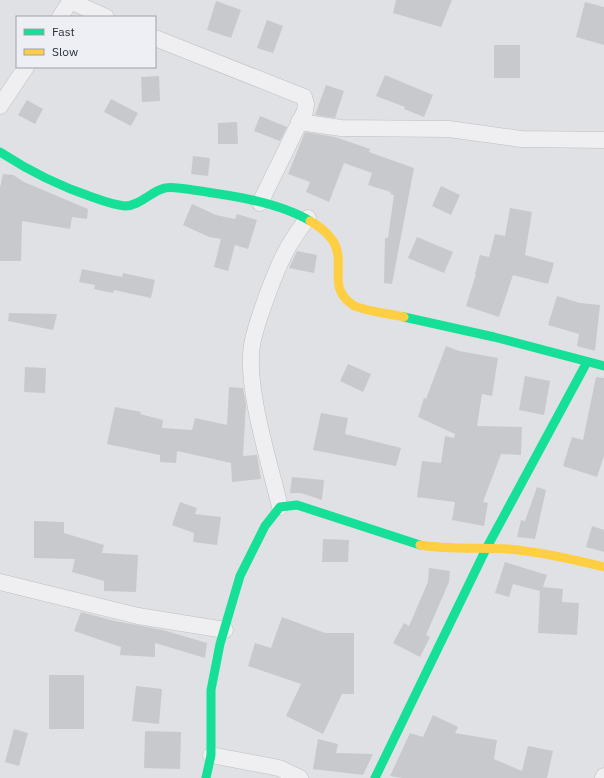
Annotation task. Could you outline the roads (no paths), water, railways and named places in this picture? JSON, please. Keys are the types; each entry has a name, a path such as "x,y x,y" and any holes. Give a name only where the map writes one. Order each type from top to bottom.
{"street":[{"path":"61,16 71,0 104,16"},
{"path":"156,38 304,97 306,104 305,110 260,203"},
{"path":"0,106 25,68"},
{"path":"299,122 341,128 449,129 521,139 604,140"},
{"path":"0,152 29,171 77,192 115,205 127,206 139,202 153,192 167,187 260,203 308,218 325,229 333,240 339,270 338,285 342,296 355,306 494,337 604,366"},
{"path":"280,507 252,380 252,347 257,323 278,265 291,240 308,218"},
{"path":"374,778 486,549 587,362"},
{"path":"206,778 211,754 211,690 220,644 240,576 265,526 280,507 297,505 421,544 456,548 507,549 562,556 604,567"},
{"path":"0,582 138,616 225,630"},
{"path":"211,754 279,768 300,778"}]}
